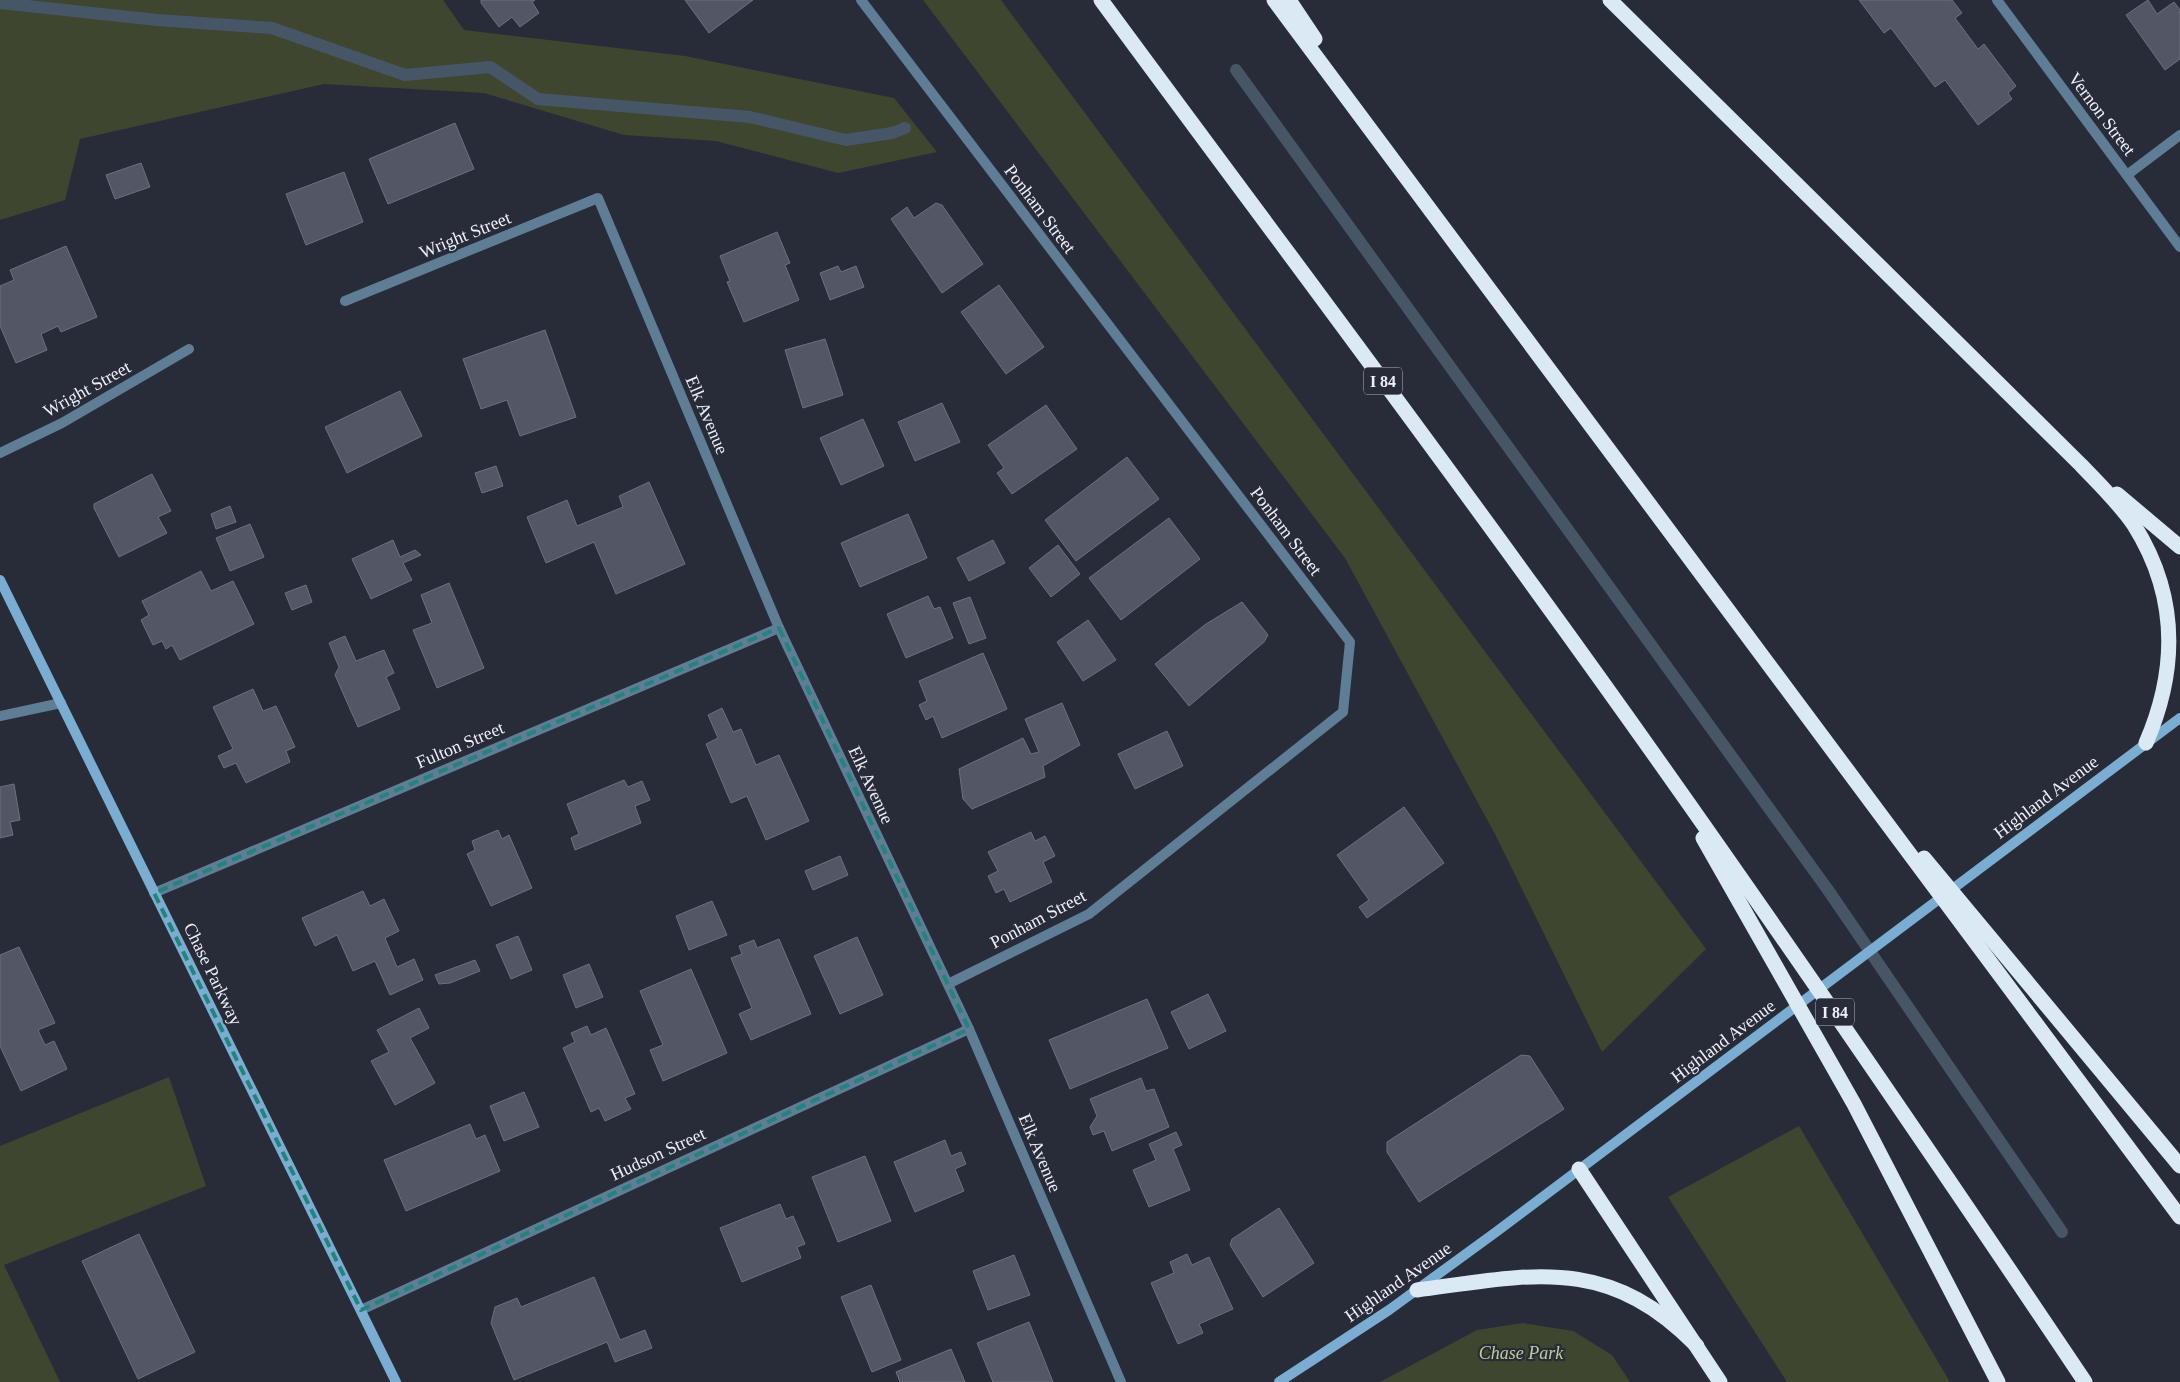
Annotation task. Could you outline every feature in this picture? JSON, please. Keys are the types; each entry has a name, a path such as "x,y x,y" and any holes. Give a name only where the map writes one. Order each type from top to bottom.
{"highway":[{"name":"I 84","path":"1101,0 1526,576 1661,765 1882,1079 2004,1262 2078,1382"},
{"path":"1274,0 2180,1217"},
{"path":"1289,0 1428,207"},
{"path":"1610,0 2081,464 2110,494 2134,525 2153,561 2165,598 2170,638 2167,676 2158,716 2146,743"},
{"path":"2081,464 2180,547"},
{"path":"1808,716 2180,1166"},
{"path":"1661,765 1854,1104 1998,1382"},
{"path":"1579,1169 1720,1382"},
{"path":"2004,1262 2085,1382"},
{"path":"1417,1290 1538,1276 1578,1278 1610,1286 1633,1296 1659,1312 1697,1346"}],"main road":[{"name":"Chase Parkway","path":"0,580 396,1382"},
{"name":"Highland Avenue","path":"1279,1382 1417,1290 2180,718"}],"street":[{"name":"Ponham Street","path":"861,0 1350,642 1344,712 1089,914 948,984"},
{"name":"Vernon Street","path":"1997,0 2180,247"},
{"path":"2127,175 2180,135"},
{"name":"Elk Avenue","path":"598,198 779,628 948,984 1121,1382"},
{"name":"Wright Street","path":"345,301 598,198"},
{"name":"Wright Street","path":"0,453 62,423 189,350"},
{"name":"Fulton Street","path":"154,893 779,628"},
{"path":"0,716 61,703"},
{"name":"Hudson Street","path":"361,1310 968,1029"}],"highlighted area":[{"path":"779,628 969,1029 361,1310 154,893"}],"green space":[{"path":"20,0 443,0 464,30 685,56 894,98 937,152 838,173 716,141 624,135 484,93 324,84 80,139 65,200 0,220 0,7"},
{"path":"923,0 1001,0 1706,949 1602,1052 1496,836 1345,558"},
{"path":"169,1077 206,1186 4,1265 60,1382 0,1382 0,1146"},
{"path":"1799,1126 1950,1382 1787,1382 1668,1197"},
{"name":"Chase Park","path":"1523,1323 1573,1331 1612,1355 1630,1382 1380,1382 1477,1330"}],"building":[{"path":"481,0 535,0 532,2 539,13 520,27 512,17 499,27 481,3"},
{"path":"685,0 753,0 709,33"},
{"path":"1859,0 1952,0 1962,13 1955,18 1978,49 1984,44 2016,86 2008,93 2012,99 1978,125 1945,80 1935,87 1891,28 1884,33"},
{"path":"2148,0 2157,14 2174,2 2180,10 2180,59 2165,70 2126,15"},
{"path":"455,123 474,169 388,204 369,159"},
{"path":"141,163 150,187 115,199 106,175"},
{"path":"344,172 363,222 306,245 286,194"},
{"path":"936,203 942,205 983,264 942,293 891,219 907,207 914,218"},
{"path":"777,232 790,263 785,265 799,300 744,322 727,282 730,281 720,256"},
{"path":"66,246 97,317 61,332 58,326 41,334 47,350 16,363 0,326 0,286 14,280 10,270"},
{"path":"838,266 841,272 856,266 864,287 830,300 820,273"},
{"path":"999,285 1044,347 1006,374 961,312"},
{"path":"545,330 576,417 520,436 507,400 481,409 463,359"},
{"path":"825,339 843,395 803,408 785,350"},
{"path":"400,391 422,436 347,473 325,427"},
{"path":"942,403 960,442 915,461 898,422"},
{"path":"1046,405 1077,449 1012,494 997,473 1004,468 988,445"},
{"path":"863,419 884,466 841,485 820,438"},
{"path":"1127,457 1159,499 1076,561 1045,520"},
{"path":"496,466 503,486 482,493 475,473"},
{"path":"152,474 171,511 158,517 167,533 119,557 94,508 94,504"},
{"path":"649,482 685,564 616,594 594,542 546,563 527,517 567,500 577,526 623,507 619,496"},
{"path":"230,506 236,522 216,529 211,514"},
{"path":"908,514 927,558 860,587 841,543"},
{"path":"1169,518 1200,559 1121,620 1089,578"},
{"path":"250,524 264,557 230,571 216,538"},
{"path":"393,540 400,557 415,550 421,555 403,563 412,580 371,599 352,559"},
{"path":"993,540 1005,563 969,581 957,558"},
{"path":"1058,545 1080,574 1051,597 1029,568"},
{"path":"201,571 211,591 233,581 254,624 180,660 172,645 166,649 162,641 153,645 141,620 149,615 142,601"},
{"path":"449,583 484,668 437,688 413,630 432,623 421,595"},
{"path":"306,585 312,602 292,610 285,593"},
{"path":"928,596 934,609 940,607 953,638 906,658 887,614"},
{"path":"970,597 986,638 969,644 953,603"},
{"path":"1242,602 1268,635 1264,642 1189,706 1155,664 1206,624"},
{"path":"1088,620 1116,660 1083,681 1057,642"},
{"path":"345,636 356,661 384,650 394,673 386,677 400,709 358,727 335,675 339,667 329,643"},
{"path":"983,653 1007,709 942,738 933,716 926,720 919,705 927,701 919,681"},
{"path":"253,689 263,711 276,706 295,747 286,751 290,762 246,783 236,763 224,768 218,756 233,749 213,707"},
{"path":"1062,703 1080,745 1043,766 1045,777 972,809 963,799 959,769 1023,738 1031,754 1039,752 1025,719"},
{"path":"722,708 733,732 741,729 756,765 779,755 809,821 766,840 747,796 731,803 706,744 718,738 708,715"},
{"path":"1167,731 1183,766 1135,789 1118,754"},
{"path":"624,780 628,787 642,781 650,800 635,806 641,823 575,850 571,838 579,834 567,804"},
{"path":"14,784 20,820 10,822 13,835 0,838 0,787"},
{"path":"1404,807 1444,863 1367,918 1359,907 1369,900 1337,855"},
{"path":"498,830 502,839 509,835 532,888 491,906 467,854 475,850 472,841"},
{"path":"1031,832 1035,841 1045,836 1055,856 1043,862 1052,882 1010,902 1004,889 996,893 988,876 998,871 988,852"},
{"path":"840,856 848,875 813,890 805,871"},
{"path":"363,891 370,906 384,899 399,931 385,938 397,967 414,959 423,980 390,995 375,961 353,971 337,935 315,946 302,918"},
{"path":"712,901 727,935 689,950 676,916"},
{"path":"518,936 532,970 511,979 496,945"},
{"path":"857,937 883,995 840,1014 814,956"},
{"path":"779,939 811,1014 751,1040 739,1014 752,1008 731,958 742,954 739,946 754,940 757,948"},
{"path":"19,947 55,1023 38,1030 45,1045 54,1041 67,1069 21,1091 0,1046 0,955"},
{"path":"475,960 480,971 450,983 439,984 435,975"},
{"path":"589,964 603,997 576,1008 563,975"},
{"path":"691,969 727,1053 663,1081 650,1050 663,1045 640,991"},
{"path":"1208,994 1226,1031 1189,1049 1171,1012"},
{"path":"1147,999 1168,1048 1070,1089 1049,1040"},
{"path":"419,1008 429,1028 410,1038 435,1083 395,1105 371,1061 389,1052 377,1030"},
{"path":"587,1026 591,1035 606,1028 635,1094 625,1098 631,1109 605,1121 599,1108 591,1112 563,1048 575,1042 571,1033"},
{"path":"1521,1055 1530,1056 1564,1109 1419,1202 1387,1152 1387,1142"},
{"path":"1141,1078 1146,1091 1154,1089 1169,1127 1112,1151 1104,1131 1093,1135 1090,1127 1097,1116 1090,1099"},
{"path":"524,1092 539,1127 504,1141 490,1106"},
{"path":"470,1124 476,1139 485,1135 500,1171 406,1211 384,1160"},
{"path":"1176,1132 1182,1145 1173,1149 1190,1190 1149,1207 1133,1170 1156,1160 1149,1144"},
{"path":"945,1140 951,1156 961,1152 966,1164 955,1169 964,1191 915,1212 894,1162"},
{"path":"865,1156 891,1221 838,1242 812,1177"},
{"path":"780,1204 786,1219 793,1216 805,1244 797,1247 801,1258 742,1282 720,1228"},
{"path":"1279,1208 1314,1263 1263,1297 1230,1245 1232,1239"},
{"path":"139,1234 195,1352 138,1379 82,1261"},
{"path":"1187,1254 1192,1265 1209,1257 1233,1309 1199,1324 1203,1333 1178,1344 1151,1283 1174,1273 1170,1262"},
{"path":"1014,1255 1030,1295 988,1310 973,1271"},
{"path":"594,1277 620,1340 645,1330 652,1348 615,1362 607,1342 514,1380 491,1323 495,1307 517,1298 521,1307"},
{"path":"871,1285 901,1360 872,1372 841,1297"},
{"path":"1029,1322 1053,1382 993,1382 977,1343"},
{"path":"951,1349 965,1382 900,1382 896,1372"}],"waterway":[{"path":"0,3 157,20 272,28 405,75 490,67 538,99 750,117 846,140 892,133 905,128"},
{"path":"1236,70 1828,890 2062,1232"}]}
